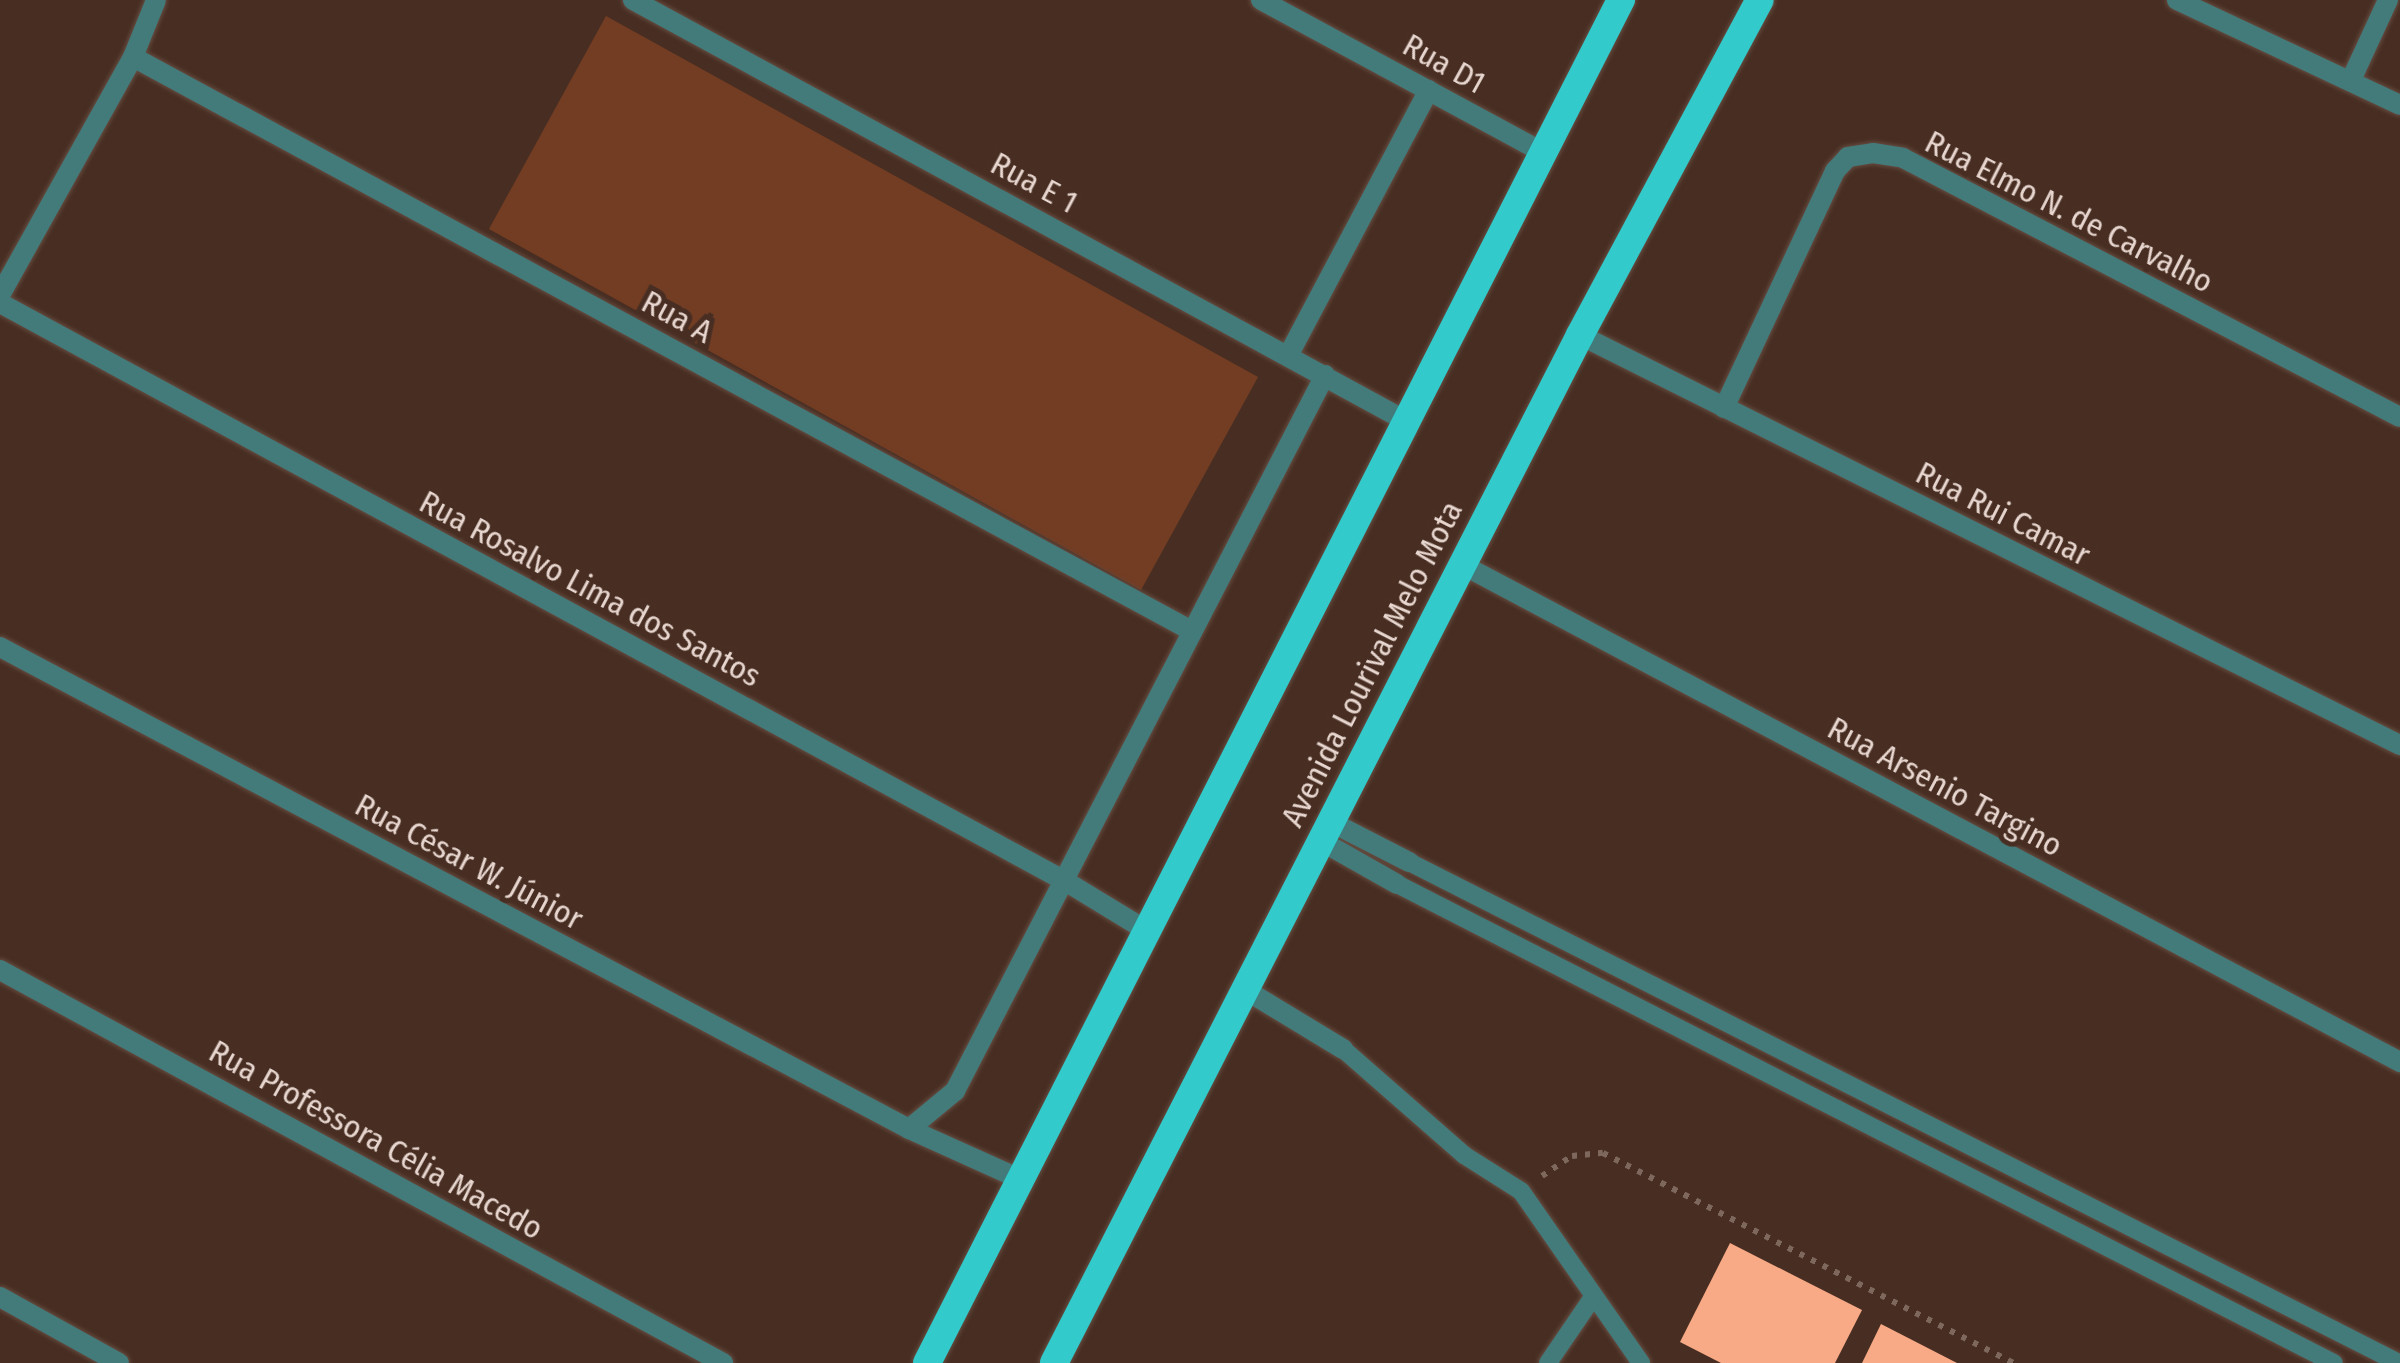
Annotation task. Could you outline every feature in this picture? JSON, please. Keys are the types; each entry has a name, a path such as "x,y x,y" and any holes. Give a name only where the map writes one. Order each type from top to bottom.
{"highway":[{"path":"927,1363 1621,0"},
{"name":"Avenida Lourival Melo Mota","path":"1054,1363 1580,335 1760,0"}],"street":[{"path":"0,294 133,56 156,0"},
{"name":"Rua E 1","path":"633,0 1406,421"},
{"name":"Rua D1","path":"1262,0 1544,153"},
{"path":"2178,0 2400,105"},
{"path":"2351,80 2388,0"},
{"name":"Rua A","path":"133,56 1192,631"},
{"path":"1288,356 1429,90"},
{"name":"Rua Elmo N. de Carvalho","path":"1724,408 1835,170 1848,158 1873,153 1903,158 2400,418"},
{"name":"Rua Rosalvo Lima dos Santos","path":"0,303 1065,881 1149,932"},
{"name":"Rua Rui Camar","path":"1580,335 2400,745"},
{"path":"909,1129 956,1090 1324,375"},
{"name":"Rua Arsenio Targino","path":"1462,565 2400,1062"},
{"name":"Rua César W. Júnior","path":"0,648 909,1129 1020,1179"},
{"path":"1326,832 1409,862"},
{"path":"1326,832 1397,884"},
{"name":"Rua Professora Célia Macedo","path":"0,970 722,1363"},
{"path":"1244,989 1343,1049"},
{"path":"0,1297 120,1363"}],"lane":[{"path":"1409,862 2399,1363"},
{"path":"1397,884 2334,1363"},
{"path":"1343,1049 1464,1155 1520,1191 1641,1363"},
{"path":"1548,1363 1593,1297"}],"path":[{"path":"1520,1191 1572,1156 1604,1154 2014,1363"}],"shaded area":[{"path":"606,16 1258,377 1141,590 489,229"}],"building":[{"path":"1730,1243 1862,1310 1835,1363 1721,1363 1680,1342"},
{"path":"1881,1324 1957,1363 1862,1363"}]}
